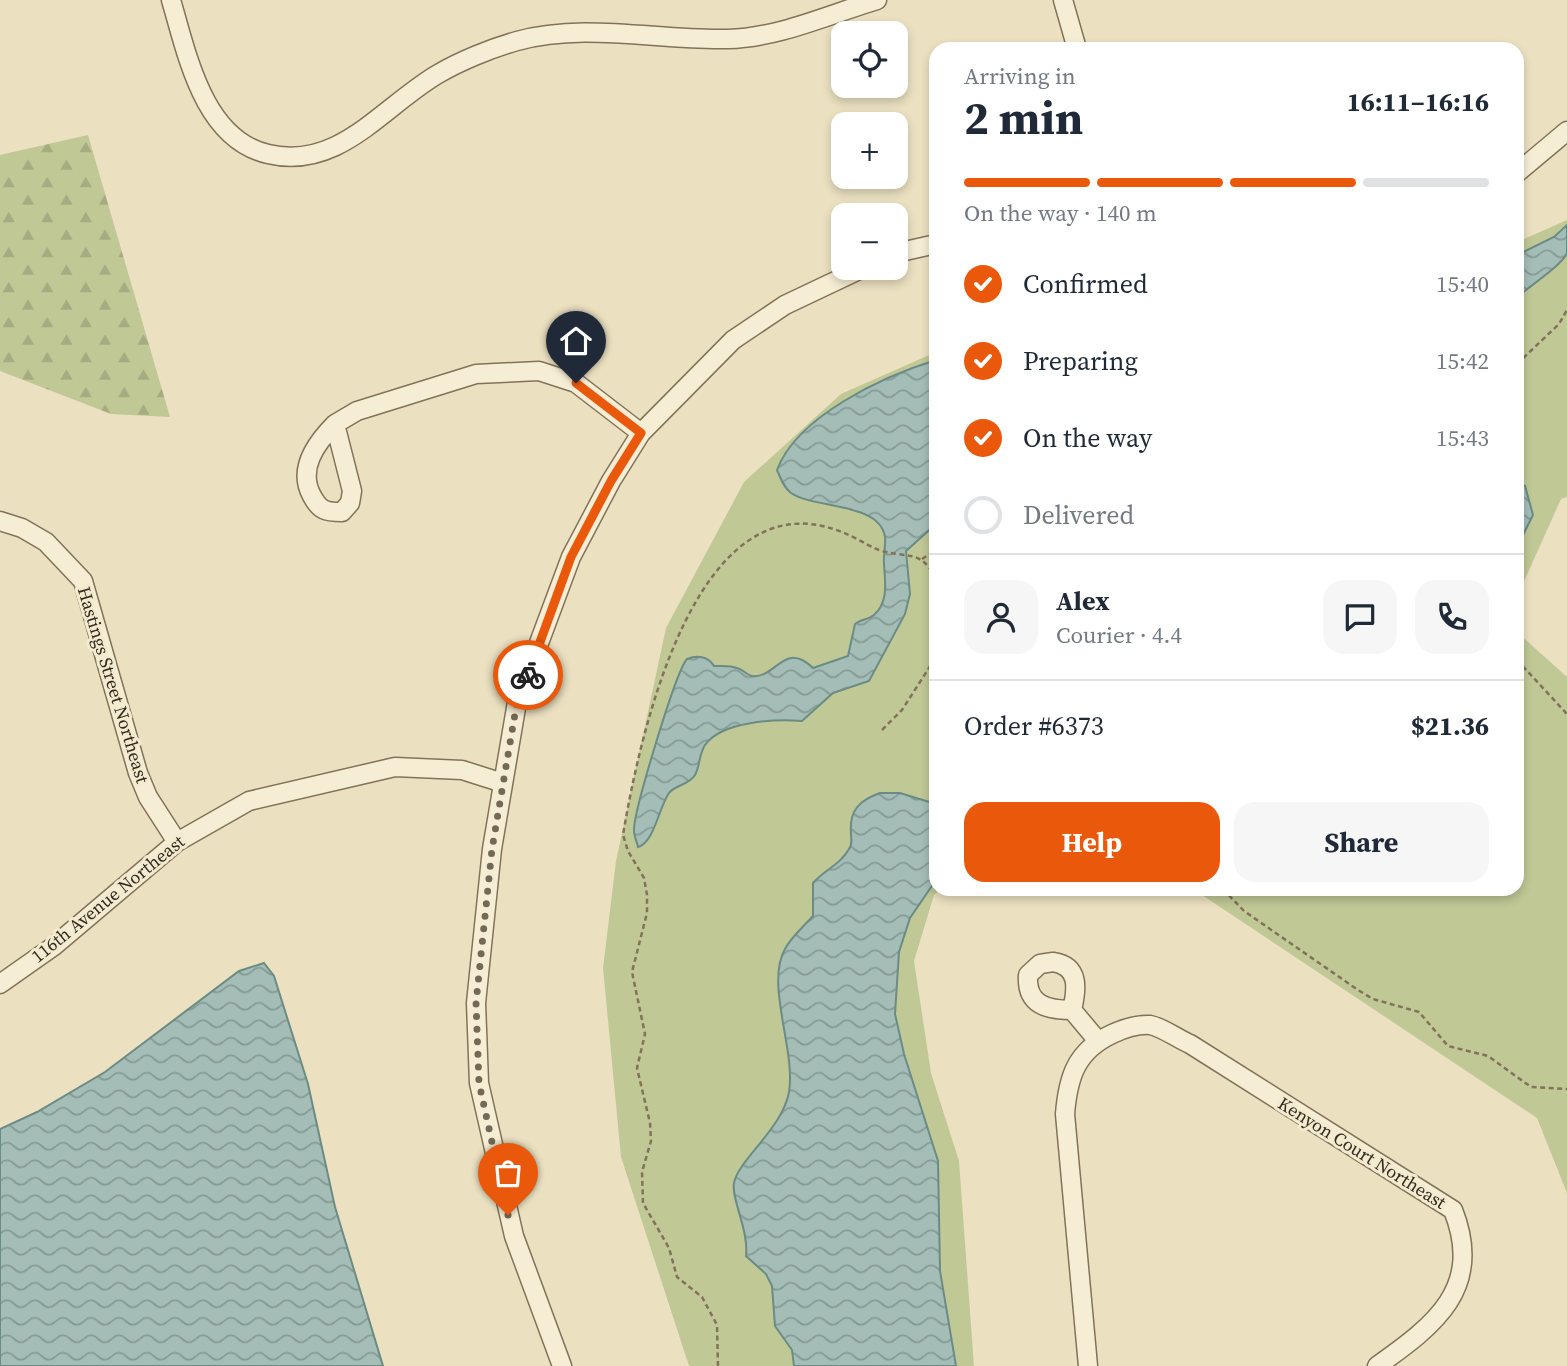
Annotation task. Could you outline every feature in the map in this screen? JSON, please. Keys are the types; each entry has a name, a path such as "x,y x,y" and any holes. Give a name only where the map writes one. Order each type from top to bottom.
{"street":[{"path":"171,0 204,100 227,130 248,148 269,155 297,158 321,153 358,135 401,99 440,73 517,41 577,33 731,39 779,30 877,0"},
{"path":"1063,0 1075,42"},
{"path":"1524,167 1567,131"},
{"path":"908,250 929,246"},
{"path":"562,1366 513,1236 479,1083 476,1003 492,849 517,702 571,557 611,481 641,433 733,340 785,305 838,280"},
{"path":"335,424 356,411 476,374 539,371 576,383 641,433"},
{"name":"Hastings Street Northeast","path":"0,521 22,528 46,542 83,581 138,773 148,797 177,842"},
{"name":"116th Avenue Northeast","path":"0,984 54,946 177,842 249,801 394,767 462,770 503,783"},
{"path":"1072,1010 1098,1041"},
{"name":"Kenyon Court Northeast","path":"1087,1366 1065,1114 1068,1083 1078,1059 1098,1041 1127,1028 1150,1026 1170,1035 1454,1210 1463,1235 1463,1260 1457,1292 1437,1320 1377,1366"}],"path":[{"path":"1524,357 1559,324 1567,310"},
{"path":"718,1366 717,1325 702,1297 677,1277 670,1248 643,1203 641,1187 650,1141 650,1123 637,1069 645,1034 632,972 647,913 647,895 644,878 628,851 623,835 633,783 672,648 691,610 733,554 765,530 802,523 839,529 882,551 922,559 929,569"},
{"path":"922,559 929,554"},
{"path":"882,730 902,710 929,668"},
{"path":"1524,668 1567,714"},
{"path":"1230,896 1244,911 1358,990 1373,999 1419,1012 1448,1046 1488,1056 1531,1087 1567,1089"}],"green space":[{"path":"88,135 170,417 111,414 0,371 0,155"},
{"path":"1567,220 1567,497 1561,499 1524,581 1524,239"},
{"path":"929,355 929,896 934,896 914,961 931,1073 959,1161 974,1366 689,1366 621,1157 603,968 616,861 666,628 744,482 841,394"},
{"path":"1524,638 1567,677 1567,1193 1537,1118 1204,896 1524,896"}],"water":[{"path":"1567,225 1567,253 1552,270 1524,292 1524,252 1554,237"},
{"path":"929,362 929,530 906,551 910,594 905,614 869,681 833,693 802,721 750,723 736,726 713,737 703,749 695,775 669,793 648,839 638,847 634,831 640,798 665,714 687,659 702,657 714,666 734,667 752,676 768,672 787,659 803,660 813,668 848,656 855,624 872,617 879,610 884,598 885,584 885,537 880,526 859,512 815,502 791,493 777,470 787,450 822,416 868,388"},
{"path":"1524,486 1525,486 1533,515 1524,533"},
{"path":"880,793 900,793 929,802 929,890 910,918 899,952 895,1014 904,1054 938,1161 940,1271 956,1366 794,1366 792,1350 775,1326 772,1286 766,1274 746,1256 745,1236 735,1198 734,1183 737,1174 770,1131 789,1092 789,1057 779,999 780,963 794,936 813,916 813,883 841,859 850,847 854,812 867,799"},
{"path":"264,963 274,976 308,1084 335,1207 383,1366 0,1366 0,1129 37,1112 105,1072 239,971"}],"way so far":[{"path":"508,1215 479,1083 476,1003 492,849 517,702 528,675"}],"route":[{"path":"528,675 571,557 611,481 641,433 576,383"}]}
